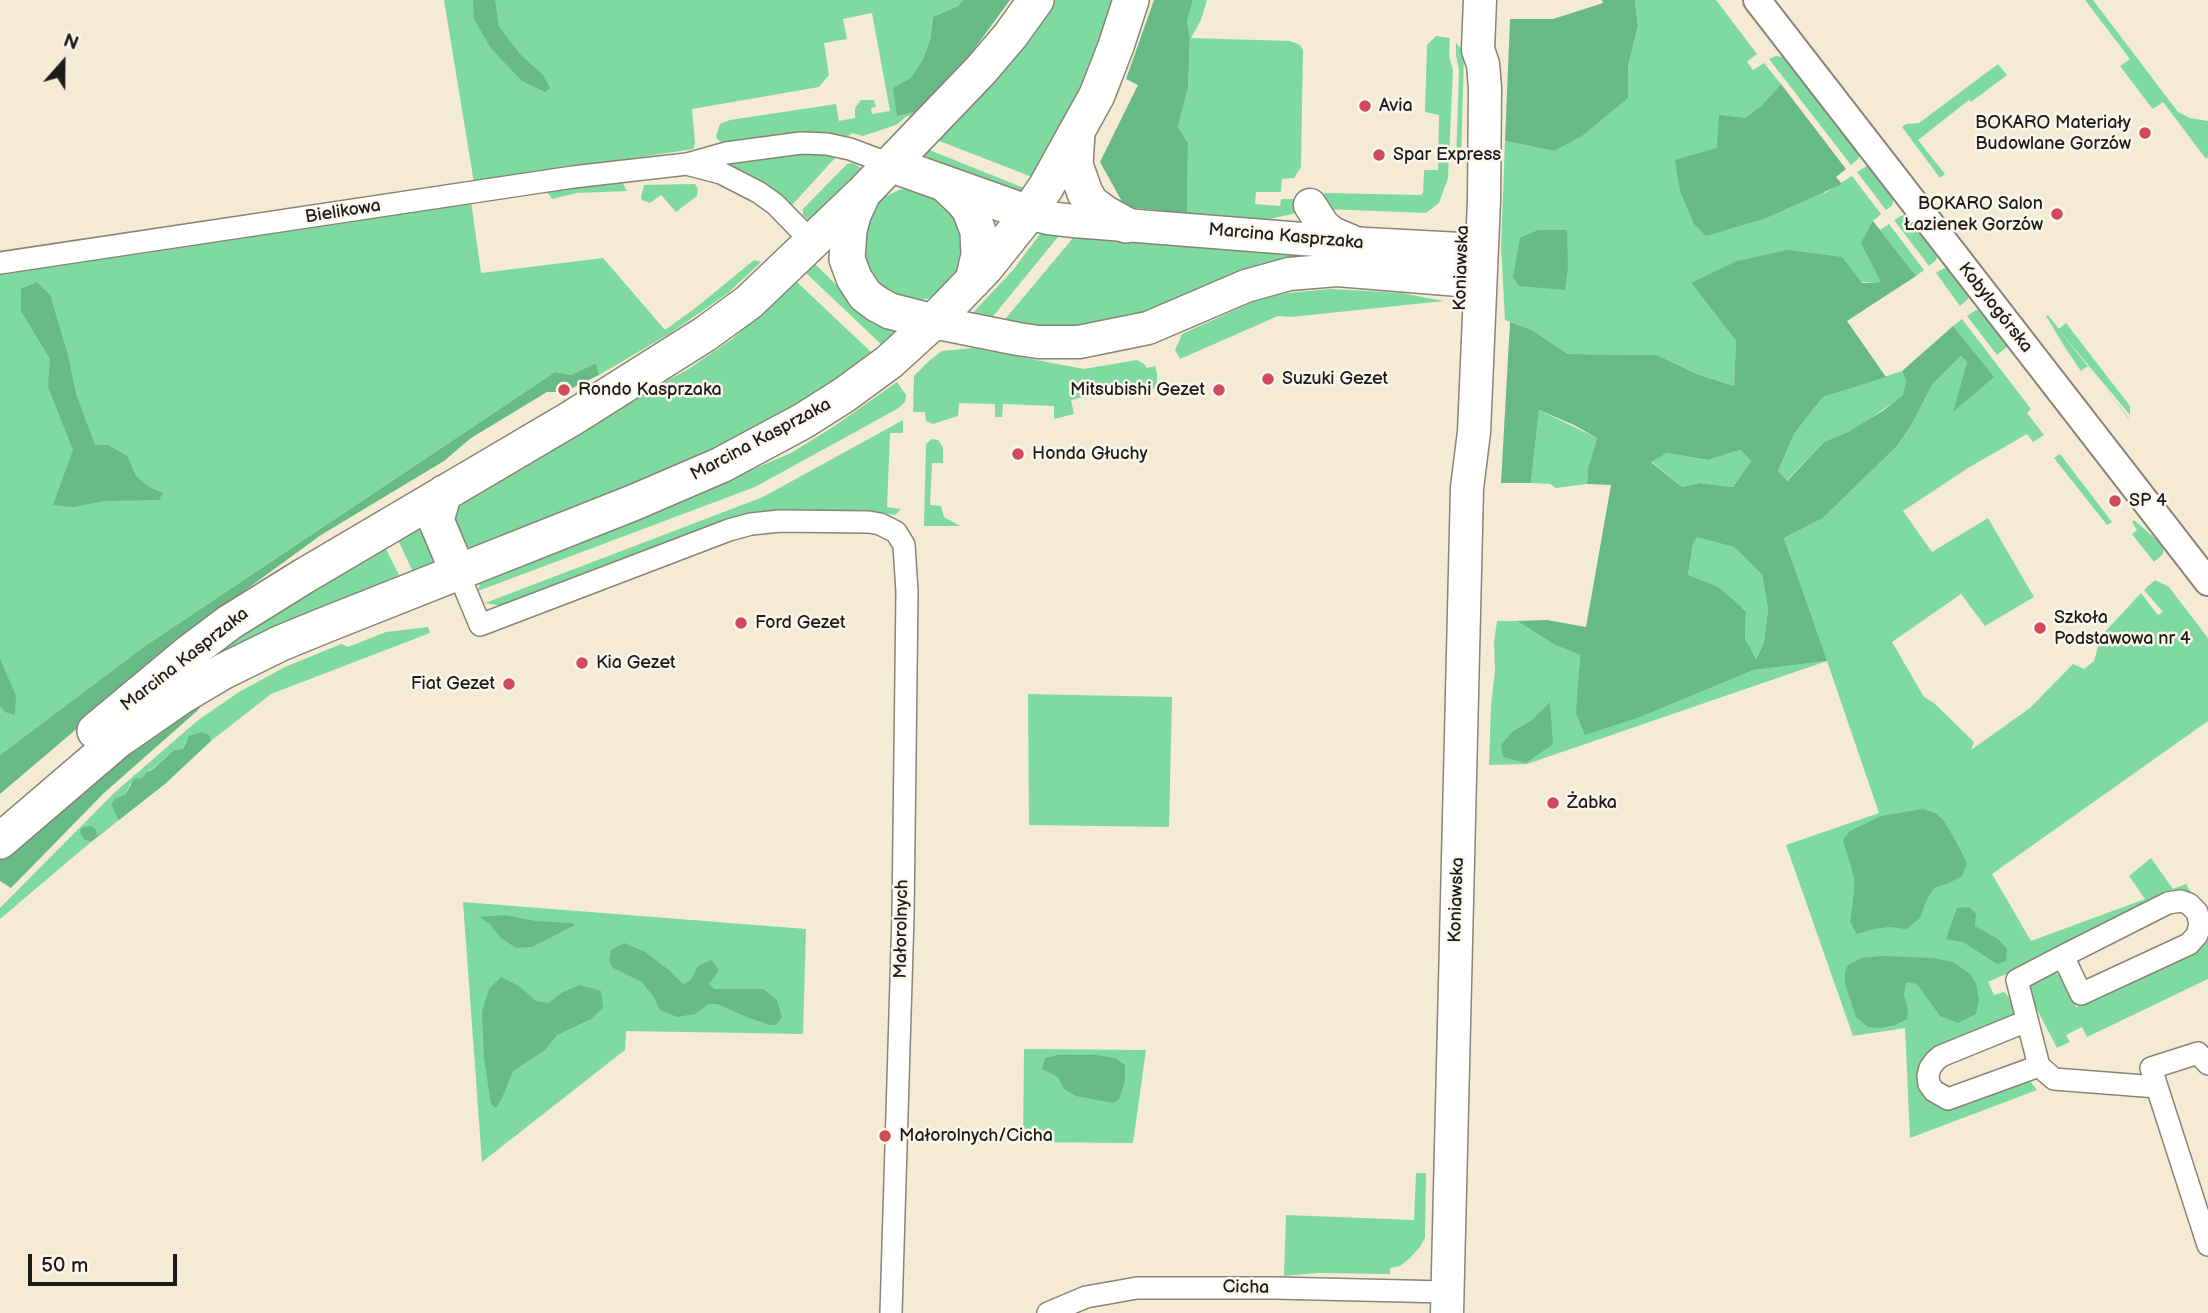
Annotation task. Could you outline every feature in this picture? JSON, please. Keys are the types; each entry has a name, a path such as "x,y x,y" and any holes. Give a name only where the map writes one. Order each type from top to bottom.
{"main road":[{"path":"865,295 854,278 847,252 849,230 863,193 981,69 1010,36 1036,0"},
{"path":"813,243 871,301 890,311 933,322 998,252 1046,187 1097,95 1131,0"},
{"name":"Koniawska","path":"1447,1303 1467,488 1460,439 1470,88 1478,50 1480,0"},
{"path":"1077,133 1074,165 1085,193 1091,203 1106,215 1126,225"},
{"path":"890,164 1028,213"},
{"path":"943,182 970,210 978,231 979,255 972,281"},
{"name":"Marcina Kasprzaka","path":"0,811 215,632 304,576 572,418 705,334 749,302 863,193"},
{"name":"Marcina Kasprzaka","path":"1028,213 1048,218 1366,244 1467,264"},
{"name":"Marcina Kasprzaka","path":"0,841 118,740 201,683 281,643 721,465 803,421 844,395 888,362 933,322 1038,342 1079,342 1148,328 1246,286 1289,274 1467,264"},
{"path":"444,493 436,520 458,572"}],"street":[{"name":"Kobylogórska","path":"1758,0 2208,582"},
{"name":"Bielikowa","path":"0,263 573,177 687,164 726,153 814,142 850,149 890,164"},
{"name":"Bielikowa","path":"687,164 720,173 758,192 775,204 813,243"},
{"name":"Małorolnych","path":"458,572 480,625 751,524 780,521 869,522 896,532 904,545 907,592 903,915 891,1313"},
{"path":"2063,957 2081,994 2189,944 2197,935 2200,924 2197,912 2181,901 2168,903 2017,980 2039,1066 2054,1079 2157,1087"},
{"path":"2027,1021 1941,1056 1930,1068 1929,1084 1934,1091 1948,1099 2039,1066"},
{"path":"2208,1064 2198,1053 2151,1068 2208,1245"},
{"name":"Cicha","path":"1048,1313 1086,1297 1138,1288 1275,1288 1447,1303"}],"green space":[{"path":"444,0 963,0 958,6 933,17 930,40 922,61 912,78 893,89 918,111 896,125 863,136 852,133 846,138 825,133 727,146 716,136 720,124 730,120 836,104 839,121 855,118 855,108 861,100 874,100 876,107 871,108 872,114 890,111 872,13 843,19 847,39 824,43 829,75 819,87 692,109 695,143 693,149 474,183"},
{"path":"473,0 495,0 499,27 521,55 543,75 550,88 545,92 522,81 490,47 474,19"},
{"path":"963,0 1010,0 972,52 918,111 897,116 893,88 911,78 922,61 930,40 933,17 958,6"},
{"path":"1055,0 1117,0 1074,112 1032,177 937,140 1006,65"},
{"path":"1154,0 1193,0 1187,21 1190,38 1188,88 1178,127 1188,143 1187,213 1125,207 1100,162 1138,85 1126,79"},
{"path":"1193,0 1207,0 1201,20 1191,38 1290,41 1300,45 1303,50 1301,167 1294,178 1282,179 1281,192 1256,192 1255,204 1280,206 1281,199 1294,199 1297,201 1297,213 1269,219 1187,213 1188,143 1178,127 1188,88 1190,38 1187,21"},
{"path":"1602,0 1635,0 1638,26 1628,66 1628,98 1582,136 1554,151 1505,141 1510,19 1553,19 1603,3"},
{"path":"1635,0 1716,0 1757,54 1747,62 1753,70 1764,63 1781,84 1762,105 1745,118 1825,193 1852,176 1881,214 1873,221 1881,282 1691,283 1736,341 1734,386 1697,374 1657,355 1568,354 1532,330 1505,320 1501,246 1505,141 1554,151 1628,98 1628,66 1638,26"},
{"path":"2085,0 2093,0 2178,112 2190,118 2208,121 2206,159 2163,102 2153,109 2151,107 2120,66 2130,59"},
{"path":"1436,36 1450,38 1449,56 1453,70 1448,178 1439,203 1426,213 1326,209 1321,196 1325,193 1421,195 1424,171 1438,170 1439,115 1425,112 1427,45"},
{"path":"1456,43 1464,58 1461,162 1456,162 1459,70"},
{"path":"1776,56 1787,58 1859,152 1859,158 1851,165 1769,59"},
{"path":"1998,64 2007,75 1971,102 1969,100 1918,140 1945,174 1940,178 1902,127 1919,123"},
{"path":"1781,84 1846,169 1836,177 1842,184 1766,218 1706,236 1694,224 1680,191 1675,160 1717,148 1719,115 1745,118 1762,105"},
{"path":"927,149 1029,190 1023,196 920,157"},
{"path":"798,151 836,157 792,205 767,185 727,166 727,162"},
{"path":"853,163 861,168 809,221 803,215 803,209 847,164"},
{"path":"1867,166 1871,167 1894,197 1892,206 1886,210 1857,172"},
{"path":"621,180 627,191 577,193 552,199 547,192 471,201 481,273 603,258 665,330 754,260 761,262 728,293 669,334 599,375 596,363 571,375 555,372 145,646 0,755 0,272 297,229 573,182"},
{"path":"695,184 698,189 697,196 676,212 661,195 650,203 641,197 644,185"},
{"path":"919,189 959,213 967,259 945,291 916,301 901,300 874,286 856,249 879,200 899,190"},
{"path":"1903,215 1909,216 1938,254 1929,266 1894,220"},
{"path":"1873,221 1916,276 1847,321 1886,377 1823,397 1794,434 1778,471 1787,481 1824,442 1850,431 1903,395 1906,381 1902,371 1953,326 1994,377 1953,412 1967,362 1961,356 1932,385 1897,446 1823,518 1784,538 1827,661 1754,670 1643,716 1585,735 1576,713 1580,655 1555,645 1517,621 1547,620 1586,627 1611,485 1587,484 1588,468 1597,438 1539,410 1531,483 1501,483 1510,322 1532,330 1568,354 1657,355 1697,374 1734,386 1736,341 1691,283 1737,261 1788,250 1842,257 1862,283 1881,282 1861,243","holes":["1740,450 1751,461 1733,487 1699,483 1682,487 1651,462 1667,453 1708,460","1697,537 1734,547 1762,575 1768,609 1764,642 1756,659 1745,639 1746,611 1718,587 1688,575 1693,544"]},
{"path":"1889,224 1924,270 1916,276 1880,230"},
{"path":"1043,230 1060,232 990,320 969,317 1014,269"},
{"path":"1538,230 1567,230 1568,267 1565,290 1519,286 1513,277 1520,238"},
{"path":"1078,232 1438,260 1350,262 1092,331 1001,324"},
{"path":"815,264 863,311 904,329 885,348 806,273"},
{"path":"1944,268 1951,270 1969,294 1968,299 1960,306 1936,273"},
{"path":"37,282 50,295 68,355 76,394 95,445 108,445 127,456 136,476 149,487 163,493 159,500 105,501 73,507 53,505 73,450 48,387 50,359 21,311 21,289"},
{"path":"797,282 872,353 873,357 728,448 467,551 461,546 450,504 581,427 687,370 732,339"},
{"path":"1331,289 1401,293 1444,301 1291,317 1278,316 1180,359 1175,350 1182,334 1255,301 1286,293"},
{"path":"1976,310 1983,311 2009,345 1997,355 1967,316"},
{"path":"2048,315 2059,329 2066,323 2130,406 2130,415 2059,330 2088,366 2081,371 2046,316"},
{"path":"1962,319 2031,409 2027,413 2044,435 2033,442 2027,434 1968,468 1903,511 1932,552 1988,518 2034,597 1985,626 1961,594 1892,642 1924,697 1934,703 1974,742 1971,750 2030,708 2073,664 2084,669 2094,661 2101,636 2141,593 2158,615 2163,612 2144,590 2155,580 2169,587 2208,638 2208,721 1992,874 2031,941 2145,899 2129,876 2151,858 2173,889 2186,884 2208,921 2185,895 1988,982 1994,995 2004,992 2015,1003 2014,1015 2010,1021 1926,1054 1921,1083 1926,1095 1933,1103 1945,1106 2027,1077 2037,1090 1910,1138 1905,1028 1853,1036 1786,845 1879,813 1827,661 1527,764 1489,765 1495,671 1494,642 1497,621 1517,621 1555,645 1580,655 1579,673 1643,716 1754,670 1826,661 1784,538 1823,518 1897,446 1932,385 1961,356 1967,362 1954,410 1993,377 1953,326"},
{"path":"973,348 1084,369 1137,360 1147,368 1155,366 1157,382 1155,388 1146,396 1143,383 1071,400 1074,414 1054,419 1054,406 1003,404 1002,417 995,417 995,404 959,403 958,416 933,424 926,421 925,412 913,412 914,376 942,351"},
{"path":"596,363 599,375 564,392 547,392 471,438 444,461 321,535 207,618 0,794 0,755 145,646 555,372 571,375"},
{"path":"1902,371 1906,381 1904,395 1855,429 1824,442 1786,481 1778,471 1794,434 1823,397"},
{"path":"897,382 906,395 905,402 897,409 755,487 478,591 481,579 791,453"},
{"path":"1539,410 1597,438 1588,468 1587,484 1556,488 1550,484 1531,483"},
{"path":"903,420 903,433 890,433 887,507 901,509 895,515 764,514 502,606 485,603 763,497"},
{"path":"932,439 938,440 943,447 943,463 932,463 930,505 941,506 944,517 960,526 924,526 926,444"},
{"path":"1740,450 1751,461 1733,487 1699,483 1682,487 1651,461 1667,453 1708,460"},
{"path":"2060,454 2112,522 2107,525 2054,458"},
{"path":"2134,520 2164,546 2163,554 2154,562 2132,534 2137,530 2132,522"},
{"path":"416,528 422,530 436,557 433,565 414,574 397,538"},
{"path":"1697,536 1734,547 1762,575 1768,609 1764,642 1755,660 1745,639 1746,610 1688,575"},
{"path":"384,545 401,579 192,674 205,653"},
{"path":"428,627 430,633 271,694 211,741 208,735 186,741 183,749 174,750 142,779 130,784 125,795 115,798 111,804 120,819 96,837 85,840 91,842 0,919 0,908 114,793 197,721 239,692 285,667 341,644 348,647 386,632"},
{"path":"0,659 16,696 15,715 5,712 0,706"},
{"path":"1028,694 1172,697 1169,827 1029,825"},
{"path":"1550,702 1553,744 1526,763 1503,757 1501,745 1512,732 1532,720"},
{"path":"204,703 104,793 11,888 0,881 0,858 176,715"},
{"path":"202,732 209,735 211,741 165,784 91,842 85,840 80,831 83,827 92,826 97,836 119,820 111,804 115,798 125,795 134,779 142,778 174,750 183,749 189,736"},
{"path":"1923,809 1937,814 1944,821 1958,845 1967,863 1962,876 1934,888 1920,918 1906,929 1890,927 1857,934 1850,922 1854,877 1843,840 1850,831 1881,816"},
{"path":"463,902 806,929 803,1034 626,1031 625,1050 482,1162"},
{"path":"1969,907 1976,914 1975,926 1998,939 2007,949 2006,961 1997,964 1963,942 1946,939 1957,908"},
{"path":"504,915 575,925 532,947 516,948 479,917"},
{"path":"2208,941 2208,979 2087,1037 2082,1027 2066,1035 2070,1042 2057,1048 2028,992 2029,985 2055,972 2062,978 2076,1007"},
{"path":"624,943 645,952 683,984 691,980 698,966 711,960 719,970 709,984 714,989 763,989 777,1000 782,1017 776,1025 770,1025 717,1004 708,1004 695,1014 677,1017 660,1010 642,982 613,968 609,961 611,950"},
{"path":"1862,958 1933,958 1953,962 1969,973 1976,983 1979,1000 1976,1014 1958,1023 1940,1016 1917,984 1906,982 1904,995 1908,1010 1907,1019 1895,1025 1868,1027 1856,1017 1845,984 1845,972 1848,965"},
{"path":"501,977 519,986 536,1001 549,1003 561,993 580,985 601,991 603,1008 591,1019 557,1035 545,1050 513,1071 496,1108 491,1104 484,1058 482,1012 489,989"},
{"path":"1024,1049 1146,1050 1133,1143 1023,1142"},
{"path":"1059,1055 1115,1058 1125,1065 1125,1081 1119,1099 1113,1103 1076,1096 1064,1089 1058,1077 1042,1069 1045,1058"},
{"path":"1416,1173 1426,1173 1425,1238 1409,1259 1400,1266 1390,1268 1390,1274 1318,1273 1284,1276 1286,1215 1414,1220"}],"place":[{"name":"Avia","path":"1365,106"},
{"name":"BOKARO Materiały Budowlane Gorzów","path":"2145,133"},
{"name":"Spar Express","path":"1379,155"},
{"name":"BOKARO Salon Łazienek Gorzów","path":"2057,214"},
{"name":"Suzuki Gezet","path":"1268,379"},
{"name":"Rondo Kasprzaka","path":"564,390"},
{"name":"Mitsubishi Gezet","path":"1219,390"},
{"name":"Honda Głuchy","path":"1018,454"},
{"name":"SP 4","path":"2115,501"},
{"name":"Ford Gezet","path":"741,623"},
{"name":"Szkoła Podstawowa nr 4","path":"2040,628"},
{"name":"Kia Gezet","path":"582,663"},
{"name":"Fiat Gezet","path":"509,684"},
{"name":"Żabka","path":"1553,803"},
{"name":"Małorolnych/Cicha","path":"885,1136"}]}
